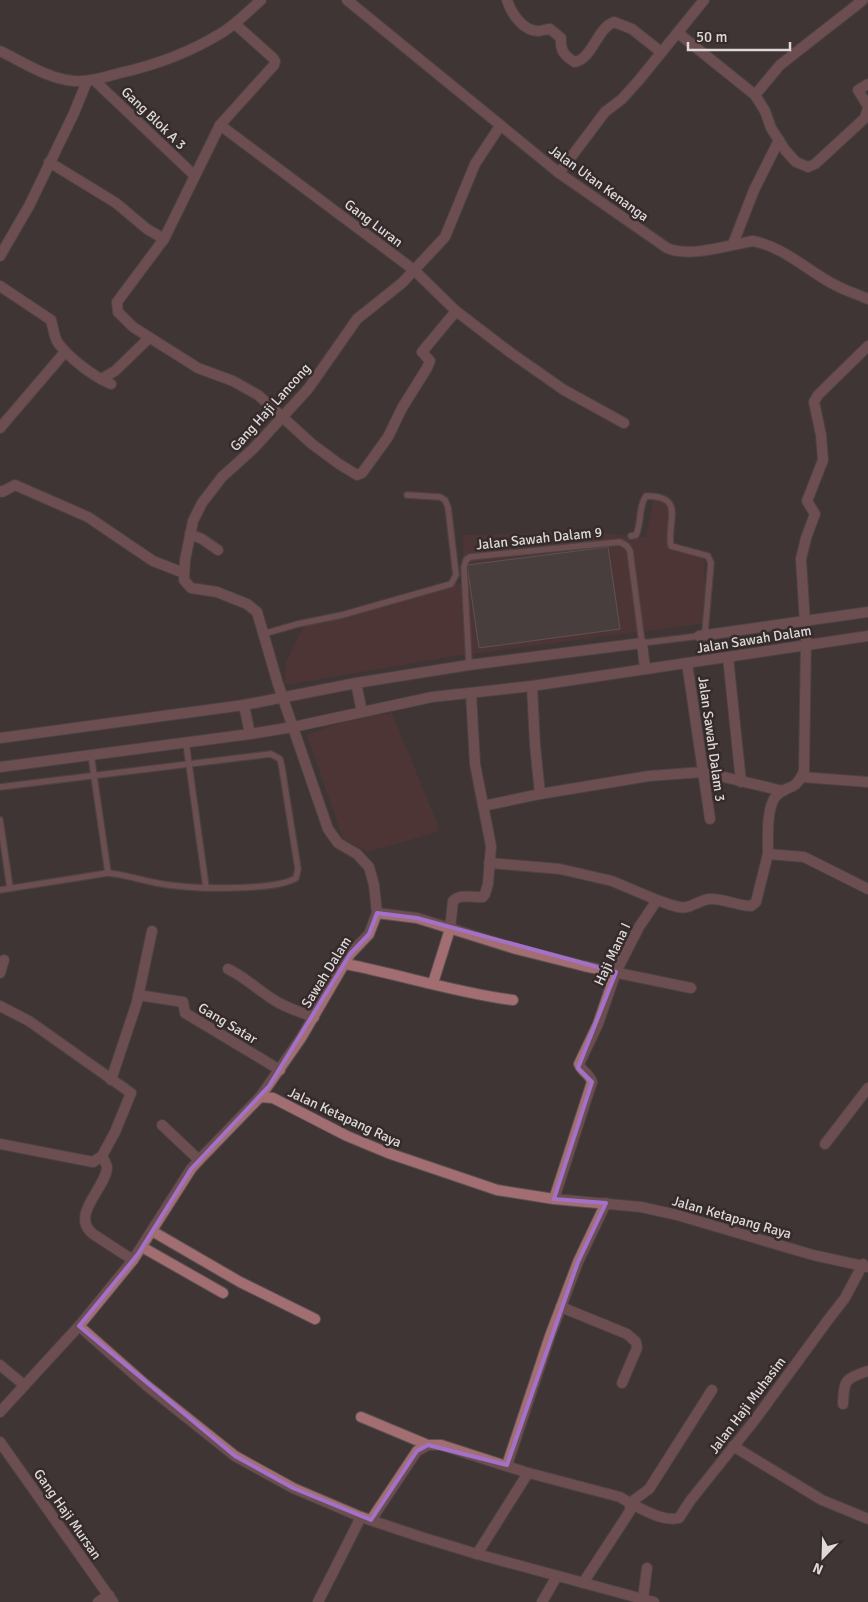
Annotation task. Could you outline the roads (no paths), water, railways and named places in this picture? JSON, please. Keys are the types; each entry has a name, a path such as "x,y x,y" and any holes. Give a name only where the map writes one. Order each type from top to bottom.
{"street":[{"path":"0,51 57,78 74,81 91,80 180,55 222,33 235,24 261,0"},
{"name":"Jalan Utan Kenanga","path":"347,0 558,173 660,243 674,251 692,252 753,241 768,245 836,285 868,299"},
{"path":"507,0 517,19 526,28 537,31 550,29 561,38 561,48 575,62 578,62 584,56 606,28 614,22 632,29 661,52"},
{"path":"558,173 605,112 622,99 704,0"},
{"path":"755,94 780,65 862,0"},
{"path":"235,24 275,61 274,65 220,125 164,239 117,302 118,312 133,327 198,368 233,381 258,395 312,444 357,475 362,473 388,437 402,408 427,368 430,361 422,352 456,311"},
{"path":"678,32 755,94 765,111 771,128 779,140 796,162 808,167 815,164 855,125 865,118 868,107 858,90 868,84"},
{"path":"0,256 29,206 91,80"},
{"name":"Gang Blok A 3","path":"91,80 195,176"},
{"name":"Gang Luran","path":"220,125 414,270 456,311 564,390 624,423"},
{"name":"Gang Haji Lancong","path":"184,573 193,520 202,503 222,477 252,449 308,389 357,319 402,283 444,237 475,164 500,126"},
{"path":"733,244 754,190 779,140"},
{"path":"49,162 116,203 147,229 164,239"},
{"path":"0,286 51,320 57,342 65,352 74,361 111,384"},
{"path":"101,379 115,371 150,338"},
{"path":"490,863 568,871 612,881 657,900 685,908 708,899 719,899 744,906 751,906 756,902 768,854 770,807 775,797 799,783 804,771 806,642 801,559 806,538 815,516 807,501 823,460 821,434 814,402 818,395 868,346"},
{"path":"0,428 65,352"},
{"path":"0,491 2,492 15,485 88,517 154,561 184,573 184,580 191,588 217,592 253,608 257,612 284,701"},
{"path":"190,534 202,539 218,550"},
{"path":"700,636 805,624 868,612"},
{"name":"Jalan Sawah Dalam","path":"0,767 186,743 362,712 422,699 532,686 645,666 687,663 728,657 806,642 868,636"},
{"path":"0,738 244,708 284,701 356,683 469,665 642,644 645,666"},
{"path":"728,657 741,782"},
{"name":"Jalan Sawah Dalam 3","path":"687,663 710,819"},
{"path":"356,683 362,712"},
{"path":"532,686 540,794"},
{"path":"433,983 450,929 453,901 456,898 462,897 483,897 486,894 488,884 491,846 474,764 471,693"},
{"name":"Sawah Dalam","path":"260,1097 314,1017 354,949 369,934 377,913 374,885 369,867 357,854 338,843 328,829 284,701"},
{"path":"244,708 249,732"},
{"path":"483,806 540,794 649,776 703,772 783,791"},
{"path":"802,776 868,782"},
{"path":"768,854 804,857 868,889"},
{"name":"Haji Mana I","path":"554,1199 592,1082 591,1078 581,1069 580,1064 598,1024 616,972 639,927 657,900"},
{"path":"377,913 417,918 516,949 691,988"},
{"path":"111,1080 138,995 152,931"},
{"path":"0,972 4,960"},
{"path":"346,964 433,983 480,996 513,1000"},
{"path":"228,970 241,976 280,1004 314,1017"},
{"name":"Gang Satar","path":"138,995 183,1002 185,1013 280,1070"},
{"path":"0,1006 29,1021 131,1093 115,1132 102,1156 93,1162 0,1144"},
{"path":"825,1144 868,1088"},
{"path":"0,1412 79,1326 133,1260 199,1160 260,1097"},
{"name":"Jalan Ketapang Raya","path":"260,1097 272,1098 347,1136 388,1153 497,1190 554,1199 606,1203 659,1211 813,1255 866,1265"},
{"path":"162,1125 199,1160"},
{"path":"102,1156 107,1165 106,1172 89,1205 86,1224 88,1230 133,1260"},
{"path":"507,1466 561,1307 578,1262 606,1203"},
{"path":"152,1231 240,1282 315,1320"},
{"path":"142,1247 223,1293"},
{"name":"Jalan Haji Muhasim","path":"630,1504 662,1518 673,1520 679,1518 690,1501 754,1421 837,1310 866,1265"},
{"path":"561,1307 627,1334 636,1342 637,1348 622,1383"},
{"path":"79,1326 146,1385 235,1456 293,1488 366,1518 477,1554 649,1601 648,1568"},
{"path":"0,1365 24,1385"},
{"path":"843,1404 844,1384 848,1380 868,1371"},
{"path":"630,1504 649,1489 712,1390"},
{"path":"361,1417 428,1445 442,1445 528,1473 620,1497 630,1504"},
{"name":"Gang Haji Mursan","path":"0,1442 111,1598"},
{"path":"318,1602 366,1518 417,1451 428,1445"},
{"path":"733,1446 822,1500 868,1520"},
{"path":"477,1554 528,1473"},
{"path":"583,1583 630,1511 630,1504"},
{"path":"542,1602 557,1576"},
{"path":"98,1602 111,1598"}],"lane":[{"path":"264,634 298,624 342,616 451,584 456,575 448,507 445,500 440,497 407,496"},
{"path":"631,536 636,535 638,530 642,501 646,496 653,496 666,501 673,510 671,546 708,556 711,563 704,632 700,636 642,644"},
{"name":"Jalan Sawah Dalam 9","path":"469,665 464,567 466,560 470,557 620,542 630,551 642,644"},
{"path":"186,743 206,888"},
{"path":"0,787 271,754 280,759 298,869 296,878 288,883 268,887 206,888 169,886 125,875 108,873 0,890"},
{"path":"91,755 108,873"},
{"path":"0,820 10,888"}]}
